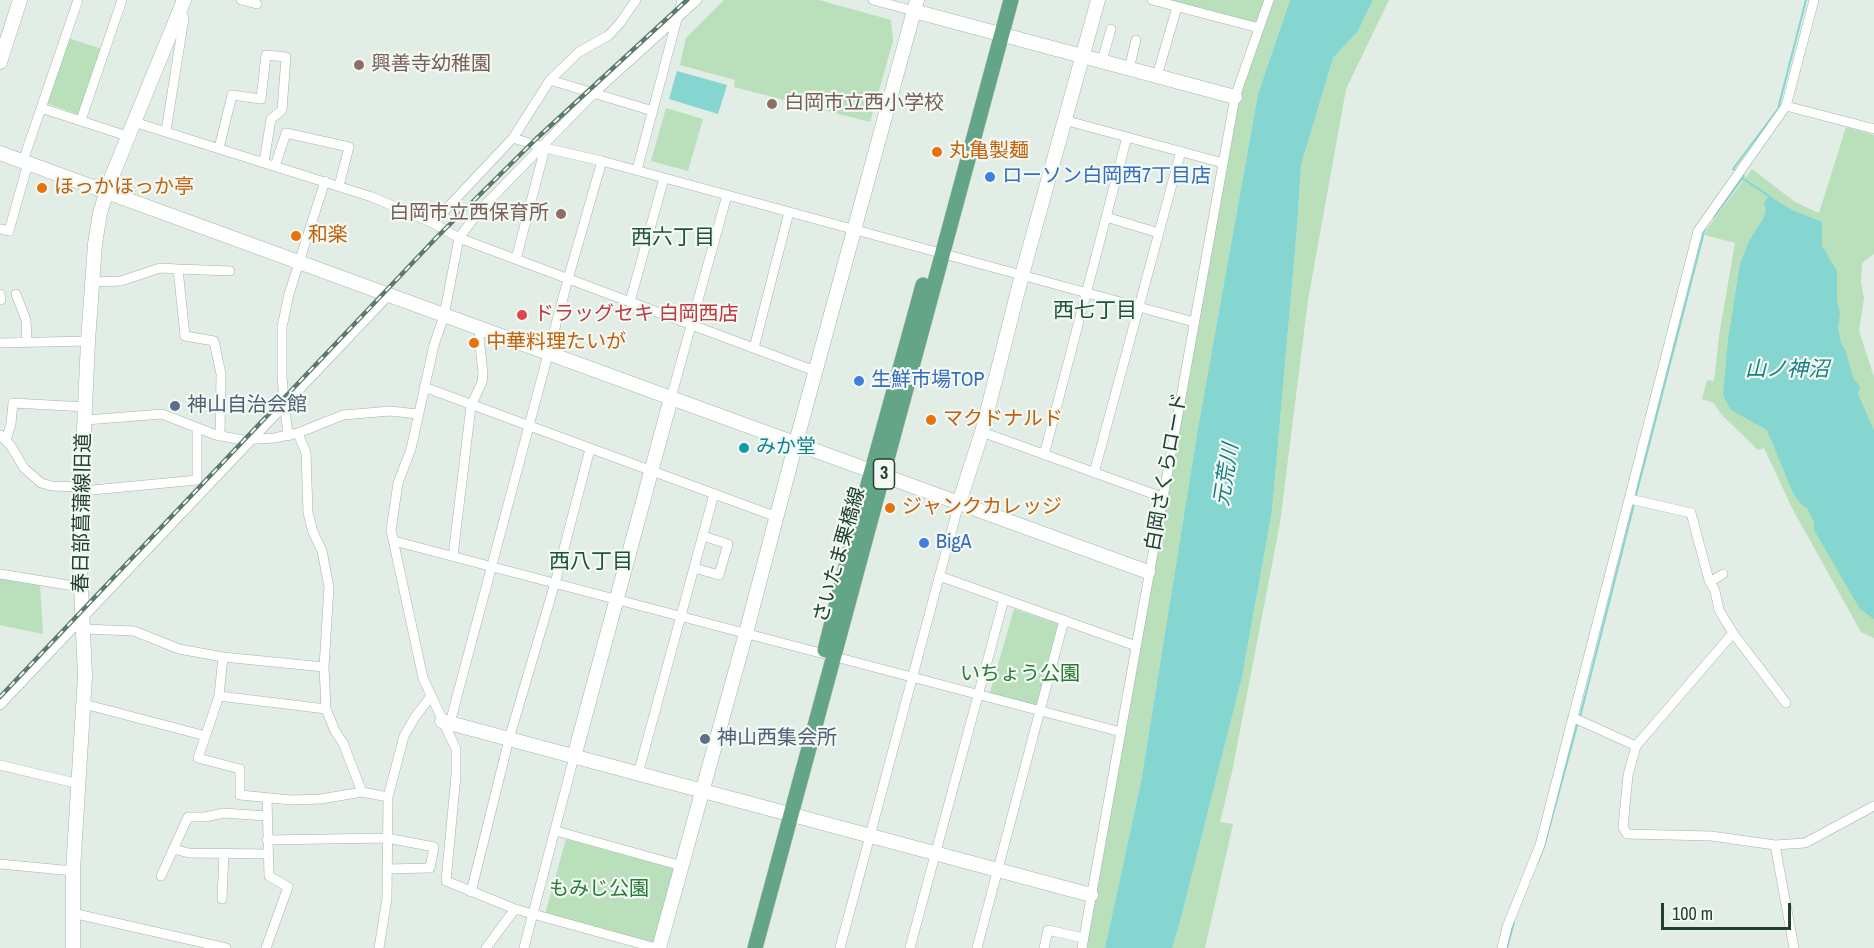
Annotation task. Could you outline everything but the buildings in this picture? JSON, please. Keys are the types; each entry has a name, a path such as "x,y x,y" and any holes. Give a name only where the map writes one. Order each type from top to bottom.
{"main road":[{"name":"さいたま栗橋線","path":"997,33 1001,0"},
{"name":"さいたま栗橋線","path":"755,948 787,815 937,252 997,33 1011,0"},
{"name":"さいたま栗橋線","path":"745,948 787,815"}],"street":[{"path":"0,62 20,0"},
{"path":"0,229 9,231 41,108 78,0"},
{"path":"81,120 122,0"},
{"path":"241,0 257,4"},
{"path":"433,224 513,138 550,80 579,52 609,35 636,0"},
{"path":"637,170 682,0"},
{"path":"697,0 594,93 544,148 480,210 459,238 444,316 434,345 411,450 398,483 391,530 423,678 446,722 456,748 456,775 446,881 515,909 657,948 703,792 915,5"},
{"path":"873,0 915,5 997,33 1235,97"},
{"path":"840,948 914,677 939,576 982,432 1022,275 1098,0"},
{"path":"1152,0 1259,28"},
{"name":"白岡さくらロード","path":"1083,943 1235,97 1269,0"},
{"path":"1502,948 1507,927 1540,845 1698,231 1786,106 1814,0"},
{"path":"166,131 184,18 182,5"},
{"name":"春日部菖蒲線旧道","path":"73,948 73,871 84,704 79,541 88,341 97,228 106,192 127,136 182,5"},
{"path":"1157,76 1178,7"},
{"path":"1102,61 1111,29"},
{"path":"1129,69 1136,40"},
{"path":"219,148 232,95 261,99 266,55 286,57 282,110 271,119 264,162"},
{"path":"550,80 653,111"},
{"path":"1786,106 1874,129"},
{"path":"41,108 127,136"},
{"path":"1064,120 1223,163"},
{"path":"134,122 372,197 459,238 815,371"},
{"path":"275,166 286,133 349,147 339,186"},
{"path":"1044,455 1127,136"},
{"path":"513,138 1194,322"},
{"path":"516,259 544,148"},
{"path":"1094,472 1181,151"},
{"path":"0,153 1149,572"},
{"path":"446,722 492,566 528,426 602,161"},
{"path":"630,302 664,178"},
{"path":"325,181 288,294 282,327 284,405 293,434 306,453 308,513 313,532 322,551 329,586 324,667 326,709 343,743 362,792"},
{"path":"524,948 727,195"},
{"path":"754,348 789,212"},
{"path":"1106,217 1159,233"},
{"path":"92,282 121,281 159,268 230,271"},
{"path":"178,269 185,336 214,341 221,374 220,436"},
{"path":"16,294 26,320 27,341"},
{"path":"0,705 83,624 251,439 388,296"},
{"path":"453,556 471,406 482,382 479,337 482,329"},
{"path":"0,343 88,341"},
{"path":"424,387 777,517"},
{"path":"197,428 197,480 82,489 41,483 24,468 3,438 11,424 13,403 86,413 162,414 220,436 251,439 293,434 344,415 390,411 418,414"},
{"path":"982,432 1162,497"},
{"path":"471,892 509,739 555,583 590,449"},
{"path":"638,774 714,494"},
{"path":"1630,499 1691,513 1719,610 1733,633 1786,703"},
{"path":"694,568 719,575 728,544 703,536"},
{"path":"394,541 1121,732"},
{"path":"0,574 80,587"},
{"path":"1710,582 1723,574"},
{"path":"939,576 1136,646"},
{"path":"910,948 1004,599"},
{"path":"977,948 1064,620"},
{"path":"83,624 134,631 179,649 223,657 324,667"},
{"path":"1733,633 1636,746 1628,775 1623,827 1627,834 1711,836 1775,845 1805,843 1874,806"},
{"path":"223,657 219,696 198,758 240,769 240,795 321,799 362,792 388,797"},
{"path":"219,696 326,709"},
{"path":"379,948 387,898 388,797 404,736 431,696"},
{"path":"84,704 206,736"},
{"path":"1574,718 1636,746"},
{"path":"446,722 1091,895"},
{"path":"0,765 79,784"},
{"path":"266,948 288,887 269,876 267,798"},
{"path":"161,876 188,817 205,818 223,813 267,816"},
{"path":"556,831 682,866"},
{"path":"267,840 387,838 434,847 430,868 387,868"},
{"path":"1775,845 1794,948"},
{"path":"173,849 189,853 267,854"},
{"path":"222,899 224,853"},
{"path":"0,864 73,871"},
{"path":"486,948 515,909"},
{"path":"72,913 226,948"},
{"path":"1044,948 1048,930 1083,943"}],"green space":[{"path":"724,0 819,0 891,20 893,41 870,122 734,87 735,80 680,65 686,38"},
{"path":"1166,0 1265,0 1257,21 1252,23"},
{"path":"1274,0 1290,0 1258,94 1198,428 1141,782 1105,948 1085,948 1240,95"},
{"path":"1373,0 1389,0 1346,89 1308,300 1280,523 1232,772 1220,822 1233,824 1205,948 1172,948 1242,677 1272,511 1301,165 1333,58 1358,31"},
{"path":"68,38 102,49 80,115 46,103"},
{"path":"666,108 703,119 688,171 651,161"},
{"name":"山ノ神沼","path":"1846,127 1874,135 1874,254 1862,263 1861,282 1864,298 1859,331 1874,377 1874,638 1861,632 1793,510 1764,448 1758,450 1721,414 1714,403 1702,399 1707,380 1714,381 1719,336 1735,243 1705,235 1706,230 1752,169 1795,202 1819,213"},
{"path":"0,578 40,585 43,634 0,625"},
{"name":"いちょう公園","path":"1014,609 1059,624 1036,708 989,696"},
{"name":"もみじ公園","path":"566,839 675,869 657,944 544,918"}],"water":[{"name":"元荒川","path":"1290,0 1373,0 1358,31 1333,58 1301,165 1272,511 1242,677 1180,922 1172,948 1105,948 1141,782 1198,428 1258,94"},
{"path":"677,71 727,85 718,114 669,99"},
{"name":"山ノ神沼","path":"1769,196 1792,210 1822,222 1822,246 1837,271 1837,300 1840,314 1838,327 1841,343 1846,352 1853,378 1860,387 1858,394 1874,431 1874,619 1860,609 1814,530 1814,522 1807,508 1793,493 1767,430 1731,410 1723,395 1728,340 1740,264 1749,241 1763,219 1766,211 1764,203"}],"waterway":[{"path":"1736,171 1733,169 1778,109 1806,0"},
{"path":"1714,217 1744,176 1741,174"},
{"path":"1742,178 1769,196"},
{"path":"1635,499 1705,228"},
{"path":"1580,717 1634,504"},
{"path":"1537,864 1544,847 1578,722"},
{"path":"1507,948 1514,922"}],"railway":[{"path":"0,697 437,237 536,139 687,0"}],"place":[{"name":"興善寺幼稚園","path":"359,65"},
{"name":"白岡市立西小学校","path":"772,104"},
{"name":"丸亀製麺","path":"937,152"},
{"name":"ローソン白岡西7丁目店","path":"990,177"},
{"name":"ほっかほっか亭","path":"42,188"},
{"name":"白岡市立西保育所","path":"561,214"},
{"name":"和楽","path":"296,236"},
{"name":"ドラッグセキ 白岡西店","path":"522,315"},
{"name":"中華料理たいが","path":"474,343"},
{"name":"生鮮市場TOP","path":"859,381"},
{"name":"神山自治会館","path":"175,406"},
{"name":"マクドナルド","path":"931,420"},
{"name":"みか堂","path":"744,448"},
{"name":"ジャンクカレッジ","path":"890,508"},
{"name":"BigA","path":"924,543"},
{"name":"神山西集会所","path":"705,739"}],"district":[{"name":"西六丁目","path":"673,238"},
{"name":"西七丁目","path":"1095,311"},
{"name":"西八丁目","path":"591,562"}]}
